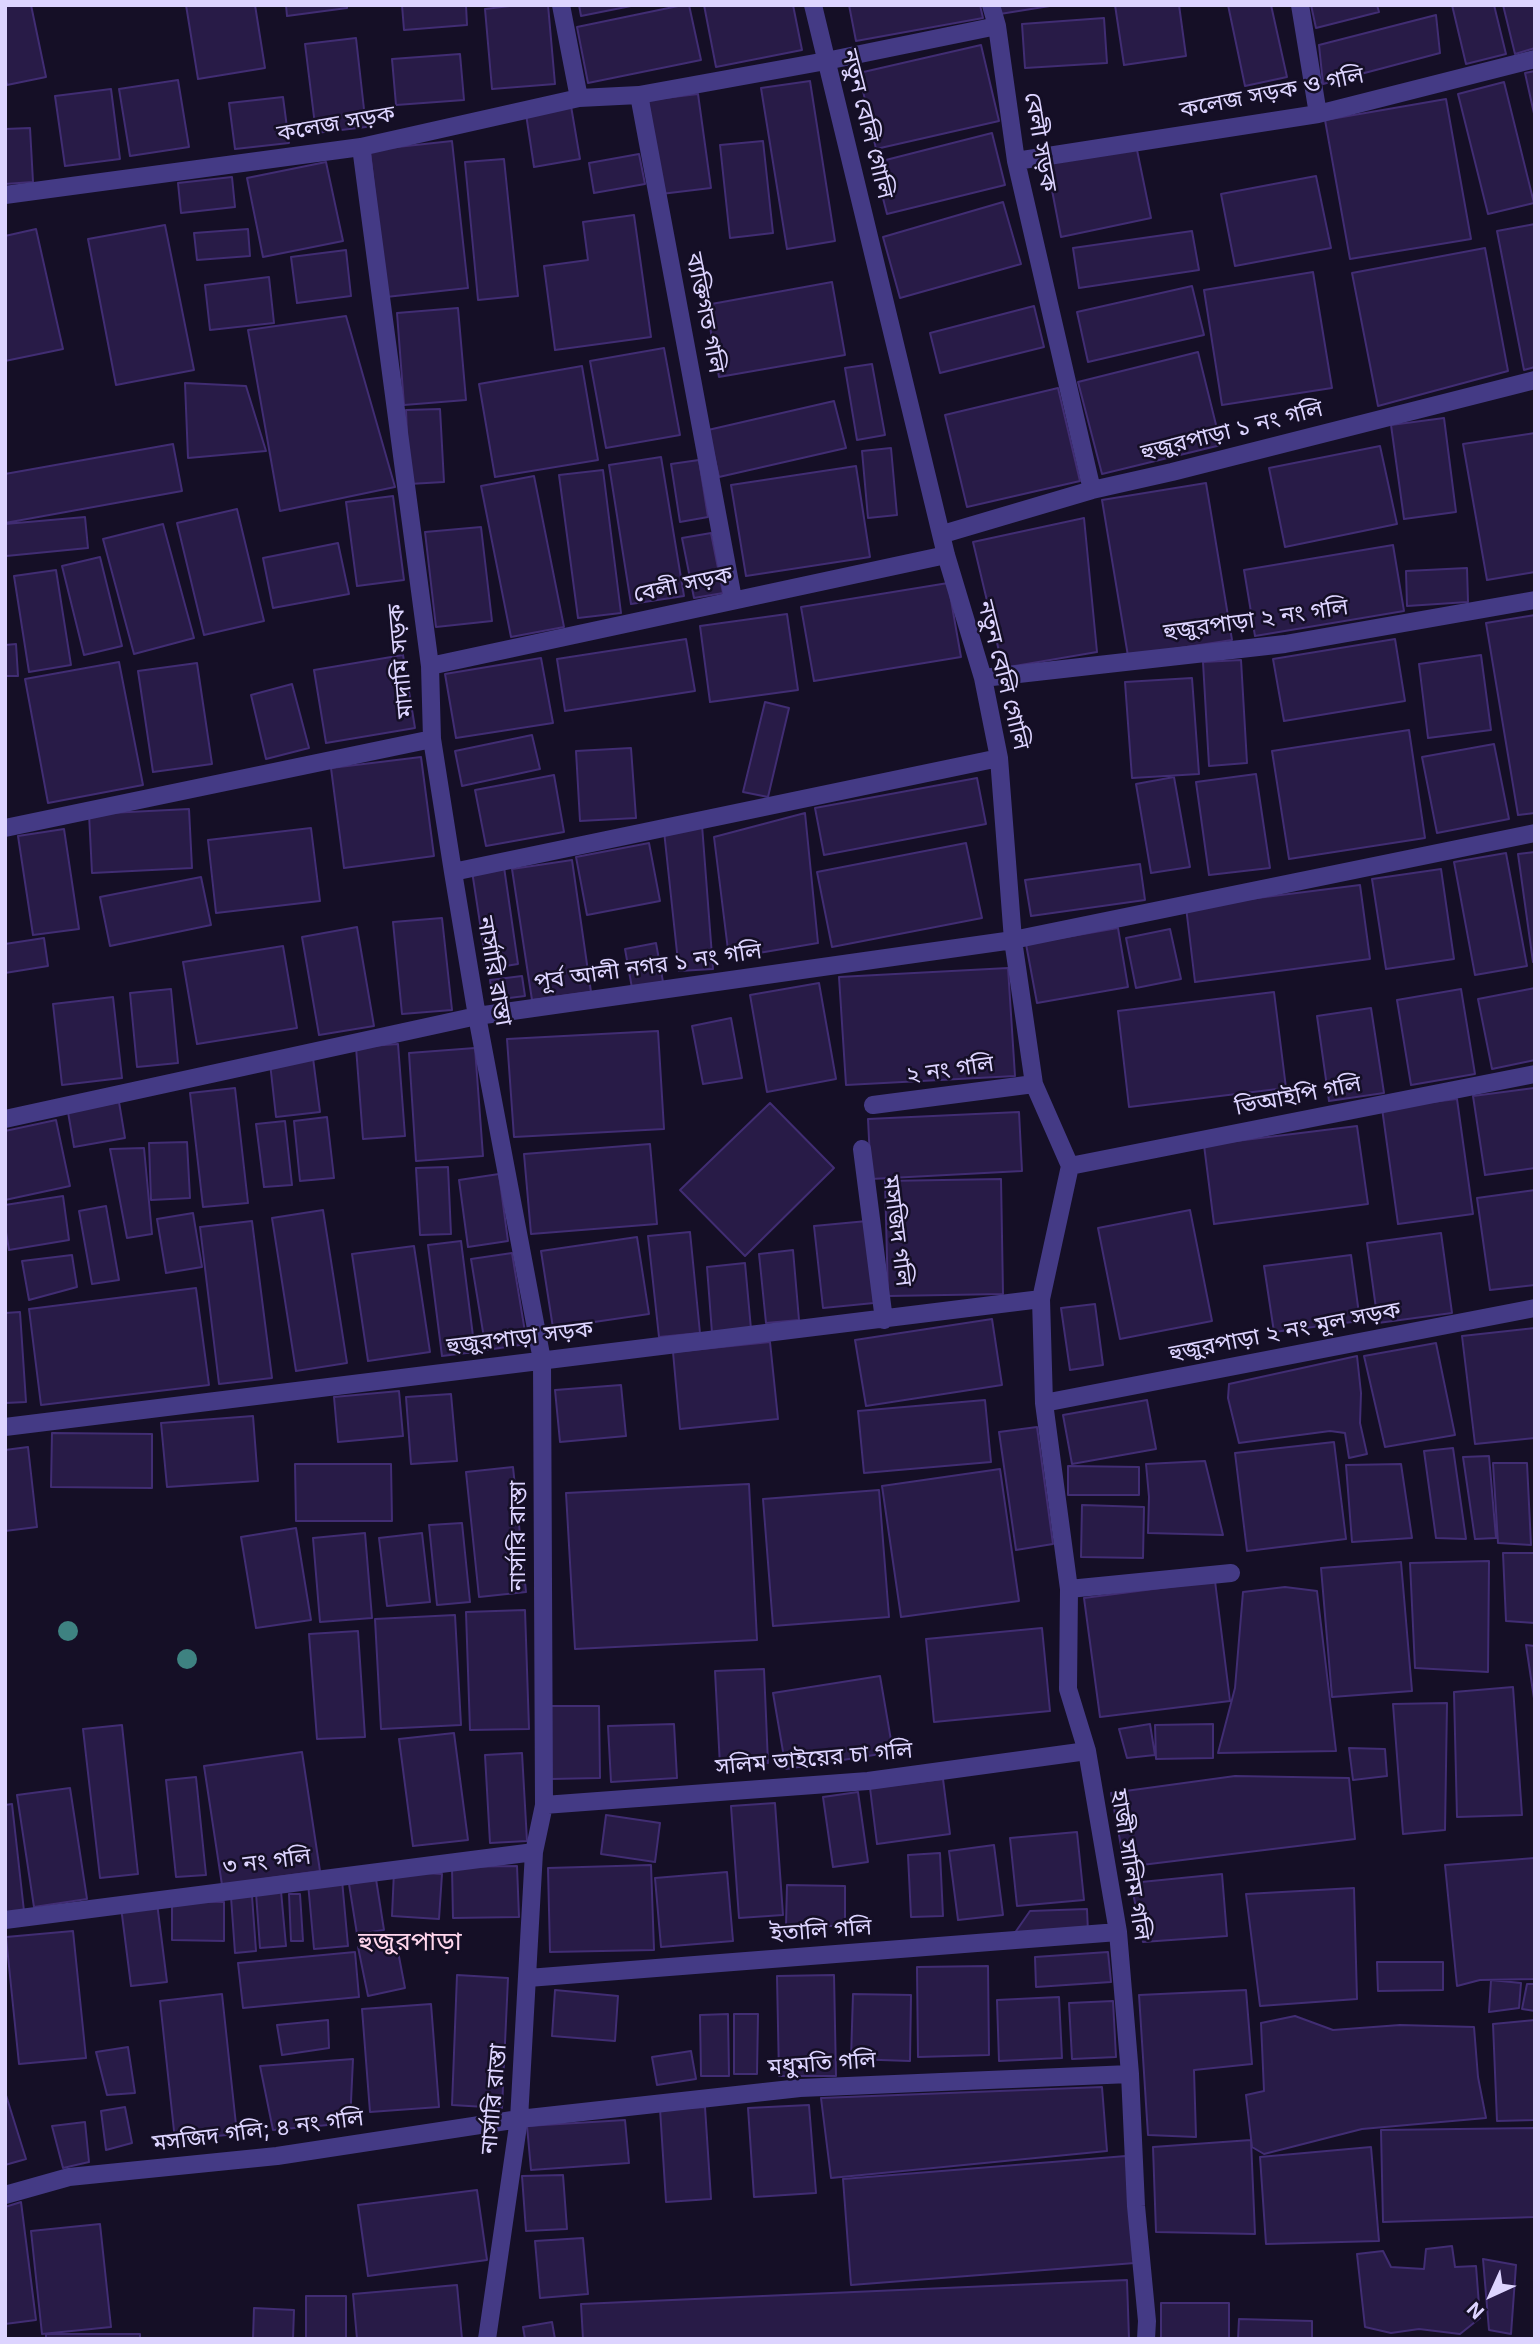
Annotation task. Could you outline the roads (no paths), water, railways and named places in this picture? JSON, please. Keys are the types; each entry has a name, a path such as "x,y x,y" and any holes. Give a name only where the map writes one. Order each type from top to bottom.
{"street":[{"path":"561,5 579,98 639,95 997,26"},
{"name":"নতুন বেলি গোলি","path":"813,5 946,555 983,678 999,758 1013,940 1034,1084 1070,1166"},
{"name":"বেলী সড়ক","path":"991,5 997,26 1016,161 1092,490"},
{"path":"1300,5 1318,114"},
{"name":"কলেজ সড়ক ও গলি","path":"1016,161 1318,114 1535,59"},
{"name":"ব্যক্তিগত গলি","path":"639,95 733,599"},
{"name":"কলেজ সড়ক","path":"5,195 361,147 579,98"},
{"name":"মাদামি সড়ক","path":"5,828 432,739 430,666 361,147"},
{"name":"হুজুরপাড়া ১ নং গলি","path":"943,534 1092,490 1535,380"},
{"name":"বেলী সড়ক","path":"430,666 946,555"},
{"name":"হুজুরপাড়া ২ নং গলি","path":"983,678 1285,644 1535,600"},
{"name":"নার্সারি রাস্তা","path":"432,739 477,1016 542,1360 544,1805 534,1852 519,2119 487,2339"},
{"path":"453,872 999,758"},
{"path":"1013,940 1535,832"},
{"name":"পূর্ব আলী নগর ১ নং গলি","path":"5,1119 477,1016 1013,940"},
{"name":"ভিআইপি গলি","path":"1070,1166 1535,1074"},
{"name":"২ নং গলি","path":"873,1105 1034,1084"},
{"name":"মসজিদ গলি","path":"862,1149 884,1320"},
{"path":"1044,1403 1041,1299 1070,1166"},
{"name":"হুজুরপাড়া সড়ক","path":"5,1427 1041,1299"},
{"name":"হুজুরপাড়া ২ নং মূল সড়ক","path":"1044,1403 1535,1308"},
{"name":"হাজী সালিম গলি","path":"1044,1403 1069,1589 1068,1689 1087,1751 1118,1932 1130,2074 1136,2207 1147,2321 1146,2339"},
{"path":"1069,1589 1231,1573"},
{"name":"সলিম ভাইয়ের চা গলি","path":"544,1805 868,1781 1087,1751"},
{"name":"৩ নং গলি","path":"5,1920 534,1852"},
{"name":"ইতালি গলি","path":"528,1978 1118,1932"},
{"name":"মধুমতি গলি","path":"519,2119 800,2088 1130,2074"},
{"name":"মসজিদ গলি; ৪ নং গলি","path":"5,2195 69,2177 277,2156 519,2119"}],"district":[{"name":"হুজুরপাড়া","path":"410,1942"}]}
